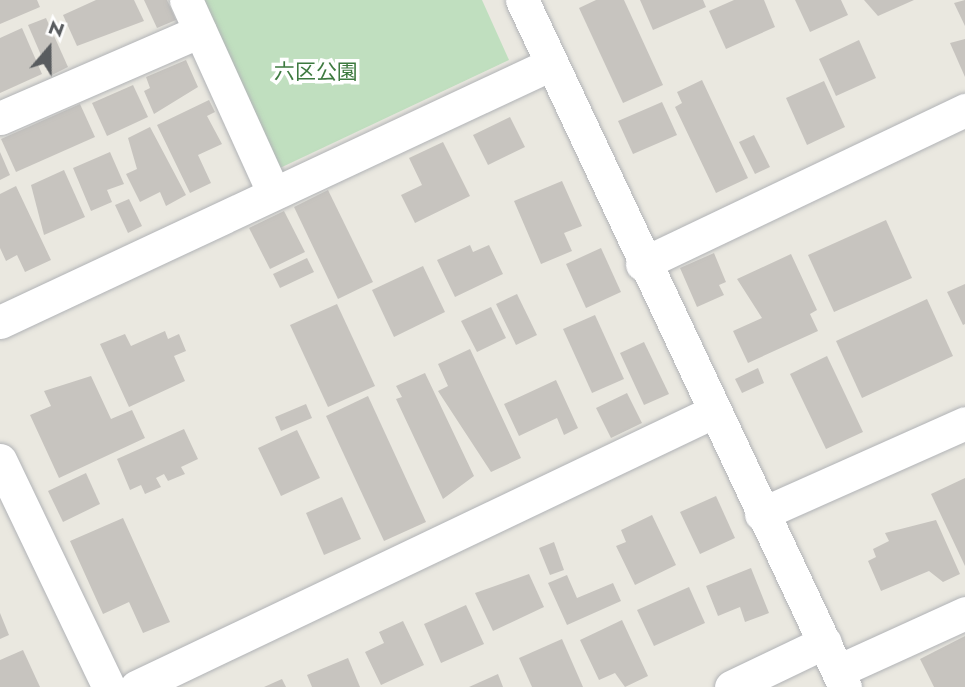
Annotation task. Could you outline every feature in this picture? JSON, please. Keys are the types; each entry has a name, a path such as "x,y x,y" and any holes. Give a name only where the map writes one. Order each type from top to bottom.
{"street":[{"path":"186,0 273,192"},
{"path":"527,2 551,64 711,413 836,667"},
{"path":"0,118 200,31"},
{"path":"0,321 551,64"},
{"path":"642,264 965,110"},
{"path":"136,687 711,413"},
{"path":"761,514 965,423"},
{"path":"0,460 109,687"},
{"path":"731,687 836,667 965,613"}],"green space":[{"name":"六区公園","path":"203,0 482,0 509,60 280,168"}],"building":[{"path":"0,0 37,0 40,7 0,24"},
{"path":"96,0 134,0 144,21 77,46 63,15"},
{"path":"144,0 167,0 176,20 157,28"},
{"path":"596,0 624,0 663,85 623,103 579,8"},
{"path":"640,0 703,0 706,7 653,30"},
{"path":"734,0 764,0 775,27 726,49 709,11"},
{"path":"795,0 841,0 848,15 810,32"},
{"path":"864,0 914,0 878,16"},
{"path":"965,0 965,26 954,3"},
{"path":"46,18 68,67 50,76 28,25"},
{"path":"22,28 42,74 0,93 0,38"},
{"path":"965,39 965,77 950,43"},
{"path":"859,40 876,78 836,96 819,59"},
{"path":"186,60 198,87 154,114 144,91 150,88 146,77"},
{"path":"702,80 748,178 716,193 675,107 682,103 677,92"},
{"path":"824,81 845,127 807,145 786,98"},
{"path":"133,85 148,117 107,136 92,103"},
{"path":"209,100 215,112 207,116 222,144 198,155 211,183 190,193 157,125"},
{"path":"662,102 677,135 633,154 618,121"},
{"path":"80,104 95,137 16,172 1,139"},
{"path":"510,117 525,147 488,165 473,135"},
{"path":"150,127 186,195 166,206 160,192 140,202 126,174 137,169 128,138"},
{"path":"754,135 770,167 755,174 739,142"},
{"path":"443,142 470,196 415,223 401,195 422,185 409,158"},
{"path":"0,152 10,175 0,180"},
{"path":"110,152 124,184 107,190 112,202 91,211 73,168"},
{"path":"64,170 85,217 44,235 31,185"},
{"path":"562,181 582,226 564,233 572,251 541,264 514,201"},
{"path":"16,186 51,260 25,272 17,255 6,261 0,248 0,194"},
{"path":"328,190 373,282 338,299 294,207"},
{"path":"129,199 142,226 128,233 115,205"},
{"path":"284,211 305,252 270,269 249,228"},
{"path":"886,220 912,278 834,312 808,255"},
{"path":"470,245 473,252 489,245 503,274 455,297 437,260"},
{"path":"601,248 621,292 586,308 566,264"},
{"path":"714,253 726,282 719,285 724,295 697,307 680,268"},
{"path":"791,254 817,310 810,314 818,331 748,363 733,331 762,318 737,279"},
{"path":"307,258 314,272 280,288 273,274"},
{"path":"423,266 445,312 394,337 372,290"},
{"path":"965,284 965,324 963,325 947,292"},
{"path":"517,294 537,335 516,345 496,304"},
{"path":"927,299 953,356 862,398 836,341"},
{"path":"337,304 375,386 328,407 290,325"},
{"path":"491,307 506,338 477,352 461,321"},
{"path":"595,315 624,379 592,393 563,329"},
{"path":"165,331 168,339 179,334 186,351 174,356 185,381 129,407 100,344 125,334 131,346"},
{"path":"644,342 669,394 644,405 620,353"},
{"path":"470,349 521,458 491,472 438,391 448,386 438,364"},
{"path":"827,356 863,432 826,449 790,374"},
{"path":"758,368 764,383 742,393 735,379"},
{"path":"425,373 474,476 443,499 396,399 402,397 396,386"},
{"path":"91,376 111,419 132,410 145,438 59,478 30,415 51,406 44,391"},
{"path":"556,380 578,428 564,435 557,418 519,436 504,404"},
{"path":"627,393 642,423 611,438 596,408"},
{"path":"368,396 426,522 384,541 326,416"},
{"path":"306,404 312,418 281,431 275,417"},
{"path":"184,429 198,459 181,467 185,474 168,481 164,474 156,478 161,487 145,494 141,485 130,490 117,459"},
{"path":"297,430 320,478 281,496 258,448"},
{"path":"86,473 100,504 63,522 48,491"},
{"path":"965,478 965,566 931,494"},
{"path":"716,496 735,538 700,554 680,512"},
{"path":"342,497 361,539 324,555 306,513"},
{"path":"652,515 676,565 635,585 616,546 626,542 621,530"},
{"path":"123,518 170,622 143,633 129,602 103,614 70,541"},
{"path":"936,520 960,574 943,582 929,571 881,591 868,561 876,557 873,549 889,541 885,533"},
{"path":"554,542 564,570 550,575 539,548"},
{"path":"751,568 769,613 745,622 740,607 718,616 706,586"},
{"path":"529,574 544,607 493,631 475,593"},
{"path":"567,575 577,598 613,583 621,601 567,625 548,583"},
{"path":"689,587 705,623 654,646 637,610"},
{"path":"466,605 484,644 441,663 424,624"},
{"path":"0,613 9,635 0,639"},
{"path":"622,620 648,676 625,687 615,673 599,680 580,640"},
{"path":"403,621 424,665 381,685 365,652 384,643 379,632"},
{"path":"965,636 965,687 934,687 920,659"},
{"path":"562,639 583,687 532,687 519,658"},
{"path":"23,650 40,687 0,687 0,660"},
{"path":"348,658 360,687 312,687 307,675"},
{"path":"498,674 503,687 469,687"},
{"path":"282,679 286,687 264,687"}]}
